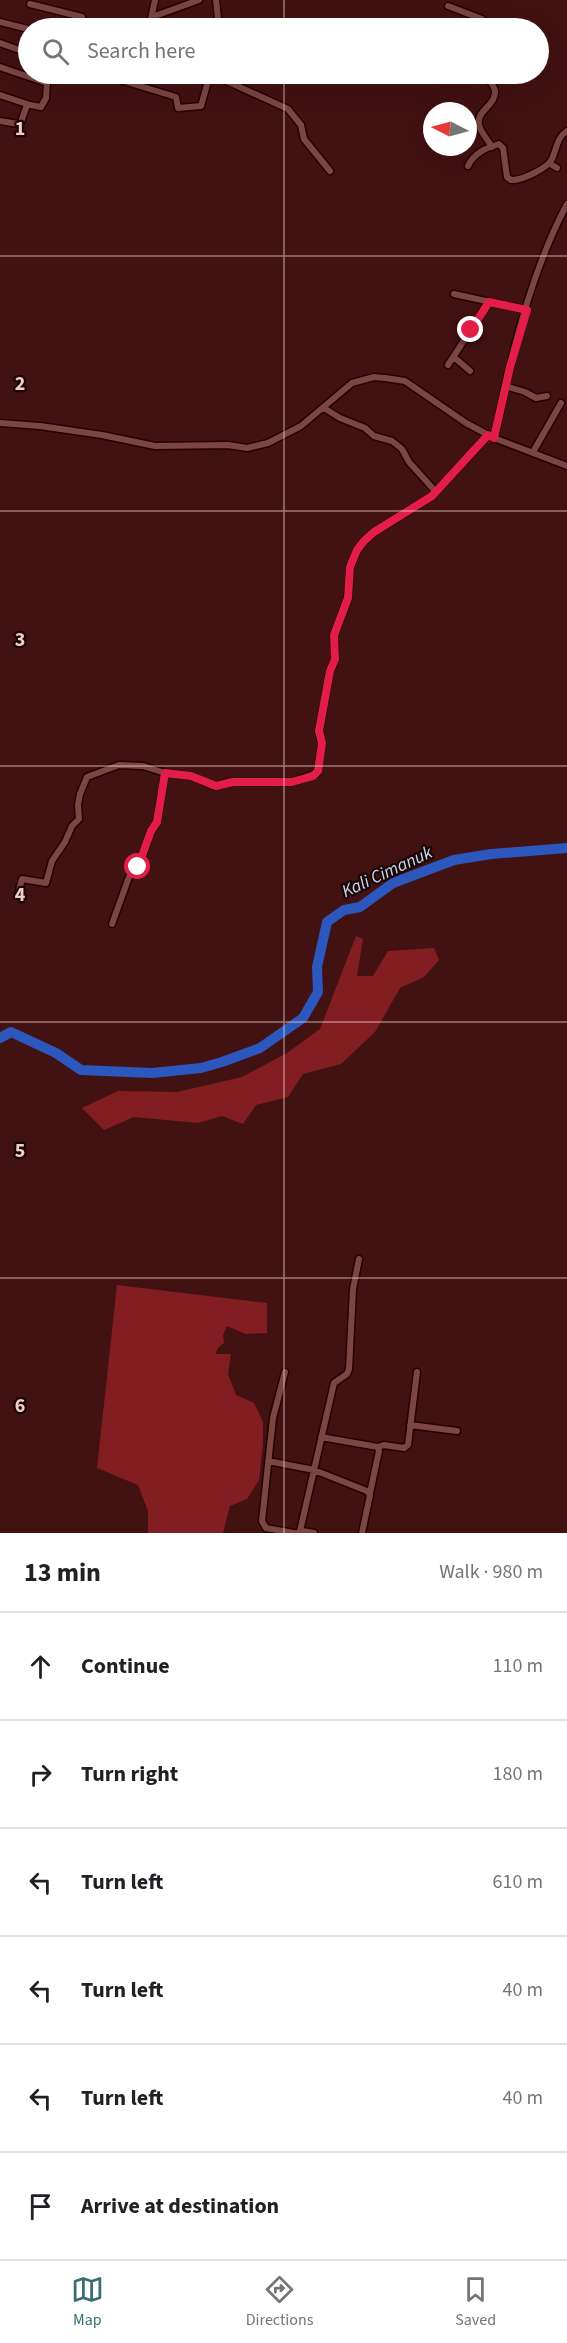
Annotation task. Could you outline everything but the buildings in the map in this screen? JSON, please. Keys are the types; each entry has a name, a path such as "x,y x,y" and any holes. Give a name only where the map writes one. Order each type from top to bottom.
{"street":[{"path":"155,0 152,17 199,0"},
{"path":"216,0 218,18"},
{"path":"30,4 82,18"},
{"path":"448,6 479,18"},
{"path":"0,22 18,26"},
{"path":"0,43 18,49"},
{"path":"0,67 18,73"},
{"path":"0,95 37,107 44,104 47,84"},
{"path":"134,84 177,97 178,108 201,106 208,84"},
{"path":"233,84 288,109 301,125 304,139 330,171"},
{"path":"492,84 495,94 489,106 481,113 479,123 492,147"},
{"path":"0,121 18,124 21,122 27,105"},
{"path":"468,166 475,155 499,144 502,146 506,171 512,180 525,178 549,163 561,134 567,131"},
{"path":"549,163 557,168"},
{"path":"18,894 21,879 46,883 52,861 65,842 72,826 79,819 80,794 87,777 94,773 119,765 143,766 165,773 191,776 216,786 233,782 292,782 313,776 318,771 322,743 319,731 332,665 334,635 348,598 350,567 357,550 374,532 413,510 436,492 491,437 552,232 567,204"},
{"path":"454,294 527,310"},
{"path":"448,365 489,302"},
{"path":"454,358 470,371"},
{"path":"1,423 102,435 155,446 228,445 247,448 276,439 301,426 345,388 361,380 374,377 396,378 405,381 466,423 491,437 567,466"},
{"path":"505,386 536,398 547,396"},
{"path":"532,452 561,403"},
{"path":"324,408 340,418 365,428 374,436 392,441 402,448 409,462 436,492"},
{"path":"112,924 129,877 139,865 151,831 157,823 165,773"},
{"path":"297,1532 334,1383 347,1374 349,1369 353,1289 359,1259"},
{"path":"285,1372 273,1418 262,1500 262,1524 266,1528 314,1533"},
{"path":"321,1437 378,1447 384,1445 407,1447 417,1372"},
{"path":"410,1425 457,1431"},
{"path":"362,1533 378,1447"},
{"path":"268,1461 314,1470 370,1494"}],"shaded area":[{"path":"356,936 363,939 357,976 373,976 388,951 434,948 439,960 424,977 400,988 375,1032 341,1064 303,1074 288,1097 256,1105 243,1124 222,1116 198,1123 134,1117 104,1130 82,1108 118,1091 177,1092 242,1077 287,1053 320,1029"},
{"path":"117,1285 267,1303 267,1333 246,1334 227,1326 223,1335 224,1343 216,1352 216,1354 231,1354 228,1374 236,1395 254,1403 263,1422 259,1480 247,1499 230,1506 223,1533 148,1533 148,1511 138,1485 97,1468"}],"waterway":[{"name":"Kali Cimanuk","path":"0,1038 11,1032 56,1053 81,1070 152,1073 201,1068 222,1062 260,1048 303,1018 318,992 317,967 327,922 344,910 360,907 393,883 454,860 491,854 567,848"}],"route":[{"path":"138,867 151,831 157,822 165,773 191,776 213,786 233,782 258,784 296,782 317,773 322,743 319,731 330,671 335,659 334,635 348,598 349,573 354,556 364,541 374,532 413,510 432,496 488,435 494,438 502,398 527,310 489,302 471,330"}]}
